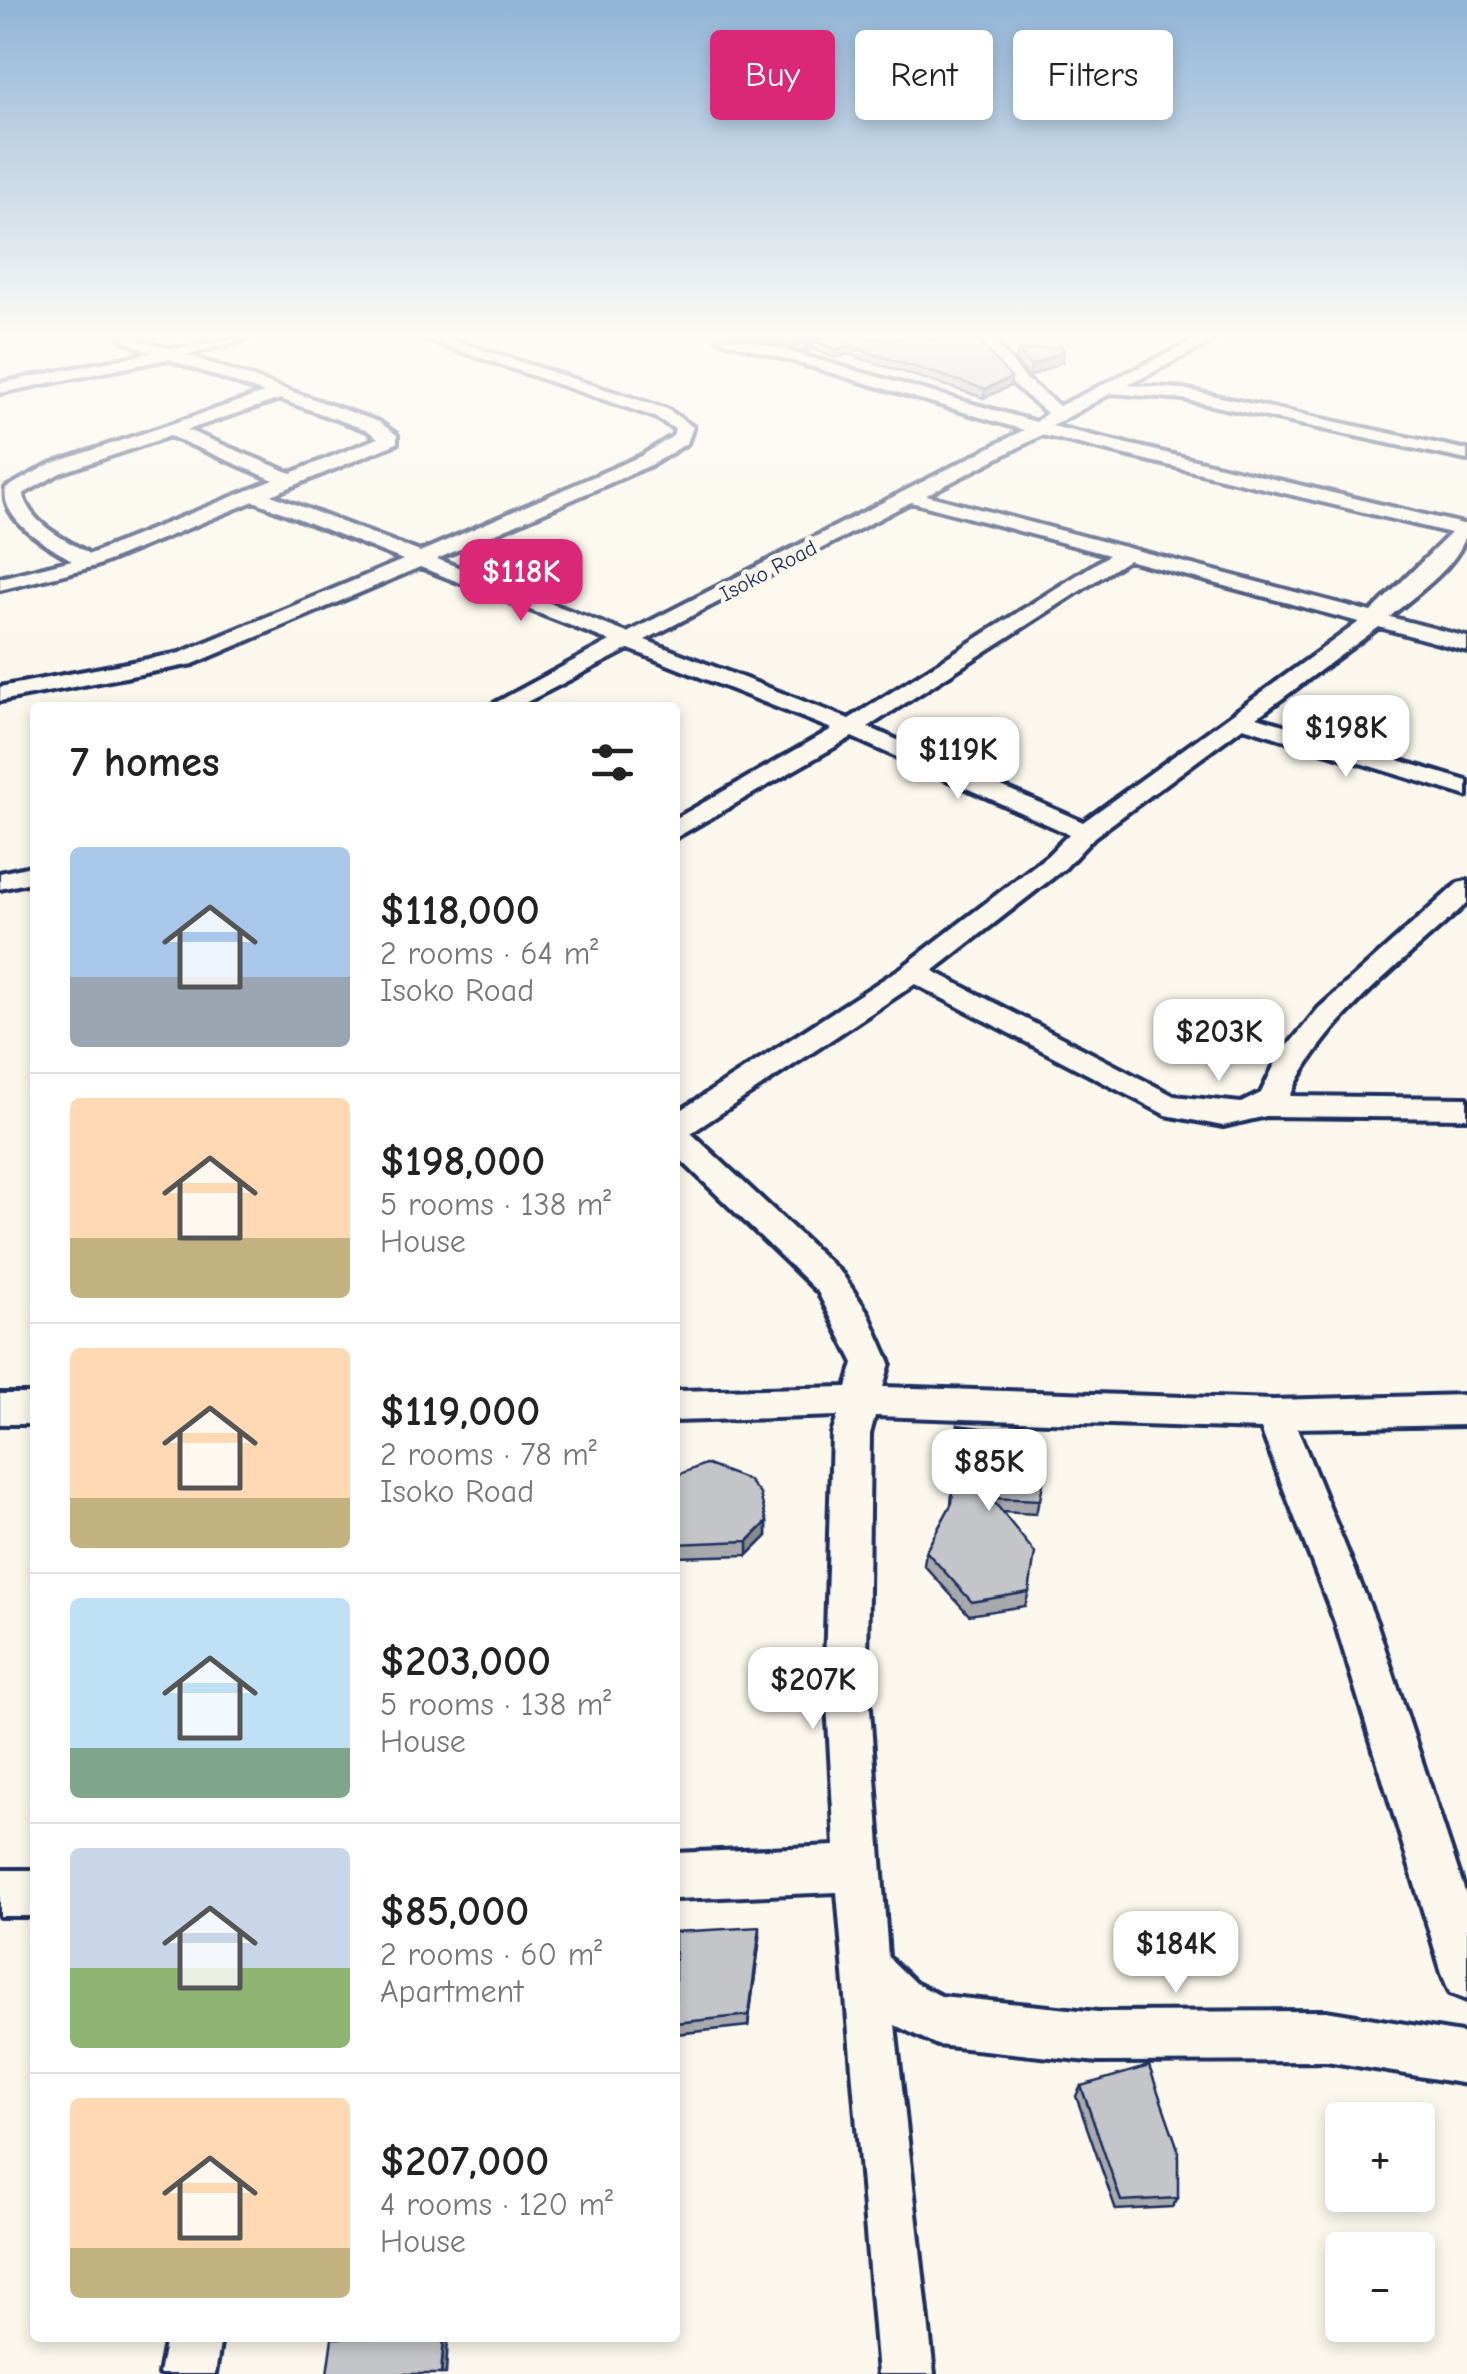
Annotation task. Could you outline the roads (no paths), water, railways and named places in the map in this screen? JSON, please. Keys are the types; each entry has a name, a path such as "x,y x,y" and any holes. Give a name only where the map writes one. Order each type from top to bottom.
{"street":[{"path":"89,562 29,520 16,507 13,492 54,469 112,450"},
{"path":"218,450 293,481"},
{"path":"0,584 89,562 366,450"},
{"path":"0,694 201,654 426,560 665,450"},
{"name":"Isoko Road","path":"510,702 999,450"},
{"path":"680,1130 914,972 1056,862 1085,832 1376,619 1466,531 1122,450"},
{"path":"256,495 635,640 851,728 1085,832"},
{"path":"909,496 1467,644"},
{"path":"680,827 851,728 1124,554"},
{"path":"1242,719 1467,790"},
{"path":"0,881 30,874"},
{"path":"1266,1106 1296,1054 1329,1015 1467,889"},
{"path":"914,972 1166,1105 1222,1115 1266,1106 1467,1108"},
{"path":"680,1138 830,1283 850,1313 872,1363 870,1378 857,1401 849,1474 846,1667 865,1968 906,2374"},
{"path":"680,1406 857,1401 1273,1416 1375,1409 1467,1410"},
{"path":"0,1409 30,1409"},
{"path":"1273,1416 1327,1536 1378,1683 1467,1976"},
{"path":"680,1876 858,1868"},
{"path":"0,1893 30,1893"},
{"path":"865,1968 898,2000 936,2020 1098,2037 1326,2036 1467,2060"},
{"path":"187,2374 193,2342"}]}
